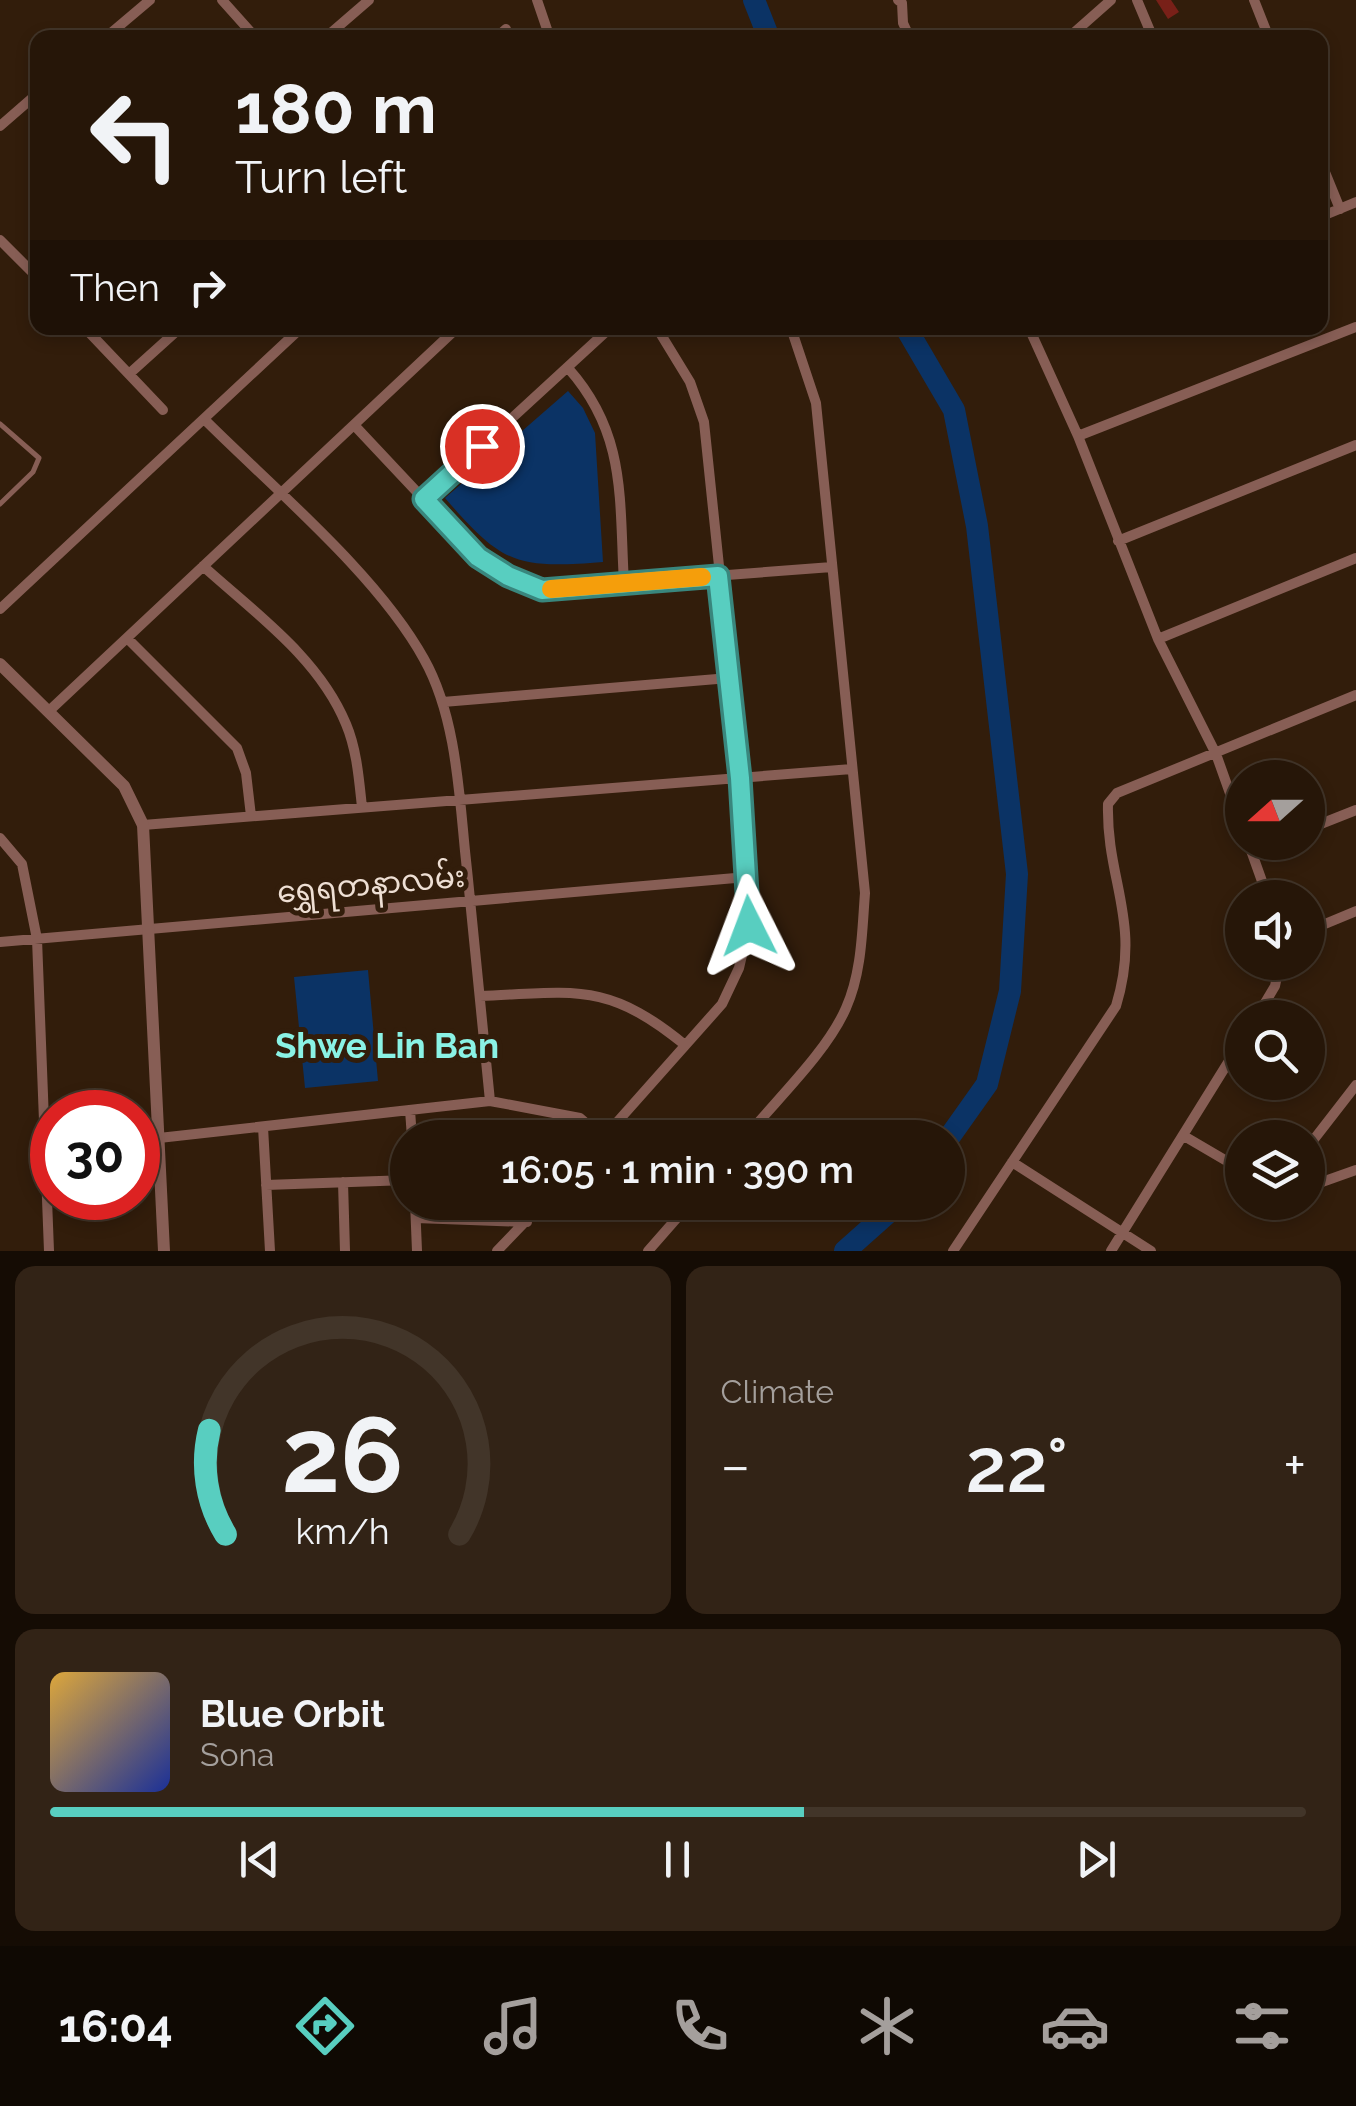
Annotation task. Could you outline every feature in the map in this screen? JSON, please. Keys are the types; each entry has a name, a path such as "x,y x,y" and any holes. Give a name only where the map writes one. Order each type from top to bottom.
{"street":[{"path":"114,30 150,0"},
{"path":"222,0 249,30"},
{"path":"335,30 369,0"},
{"path":"536,0 547,30"},
{"path":"1077,30 1111,0"},
{"path":"1137,0 1149,30"},
{"path":"1254,0 1266,30"},
{"path":"902,1 906,30"},
{"path":"0,126 30,100"},
{"path":"1328,179 1340,208"},
{"path":"1328,213 1356,202"},
{"path":"0,240 30,270"},
{"path":"1078,436 1356,326"},
{"path":"91,335 163,410"},
{"path":"129,374 172,335"},
{"path":"0,609 293,335"},
{"path":"49,712 450,335"},
{"path":"424,499 603,335"},
{"path":"619,1120 722,1004 740,968 749,926 740,778 704,422 690,382 660,335"},
{"path":"760,1120 826,1040 846,1009 860,964 865,893 816,403 792,335"},
{"path":"1033,335 1078,436 1158,638 1225,779"},
{"path":"568,368 593,395 607,424 616,463 624,582"},
{"path":"204,418 394,614 425,660 442,702 460,800 490,1100"},
{"path":"355,426 478,557 508,576 542,590 832,567"},
{"path":"1118,541 1356,444"},
{"path":"1158,638 1356,558"},
{"path":"203,566 293,648 326,684 348,726 362,807"},
{"path":"128,638 237,748 246,773 251,816"},
{"path":"0,664 124,786 144,825 158,1090"},
{"path":"442,702 730,678"},
{"path":"954,1251 1116,1006 1126,972 1123,898 1108,804 1117,794 1356,695"},
{"path":"144,825 852,768"},
{"path":"1325,822 1356,810"},
{"path":"0,838 22,864 37,939 49,1251"},
{"name":"ရွှေရတနာလမ်း","path":"0,942 746,877"},
{"path":"1325,924 1356,911"},
{"path":"480,996 580,992 616,999 652,1018 686,1045"},
{"path":"1111,1251 1225,1068"},
{"path":"1325,1125 1356,1086"},
{"path":"164,1251 160,1138 490,1100 582,1120"},
{"path":"410,1110 411,1120"},
{"path":"264,1127 270,1251"},
{"path":"1184,1136 1225,1160"},
{"path":"1012,1162 1151,1251"},
{"path":"1325,1181 1356,1170"},
{"path":"266,1185 390,1181"},
{"path":"342,1182 346,1251"},
{"path":"416,1220 418,1251"},
{"path":"472,1220 527,1222"},
{"path":"648,1251 674,1220"},
{"path":"497,1251 527,1222"}],"lane":[{"path":"0,424 39,458 33,472 0,504"}],"water":[{"path":"568,391 583,408 595,433 603,562 530,562 497,549 445,498"},
{"path":"368,970 378,1081 305,1088 294,977"}],"building":[{"path":"1156,0 1171,0 1179,12 1168,19"}],"waterway":[{"path":"754,0 766,30"},
{"path":"910,335 954,410 977,526 1017,874 1010,991 987,1084 961,1120"},
{"path":"845,1251 880,1220"}],"slow traffic":[{"path":"551,589 702,577"}],"district":[{"name":"Shwe Lin Ban","path":"387,1045"}],"route":[{"path":"482,446 424,499 478,557 508,576 542,590 718,576 740,778 749,926"}]}
